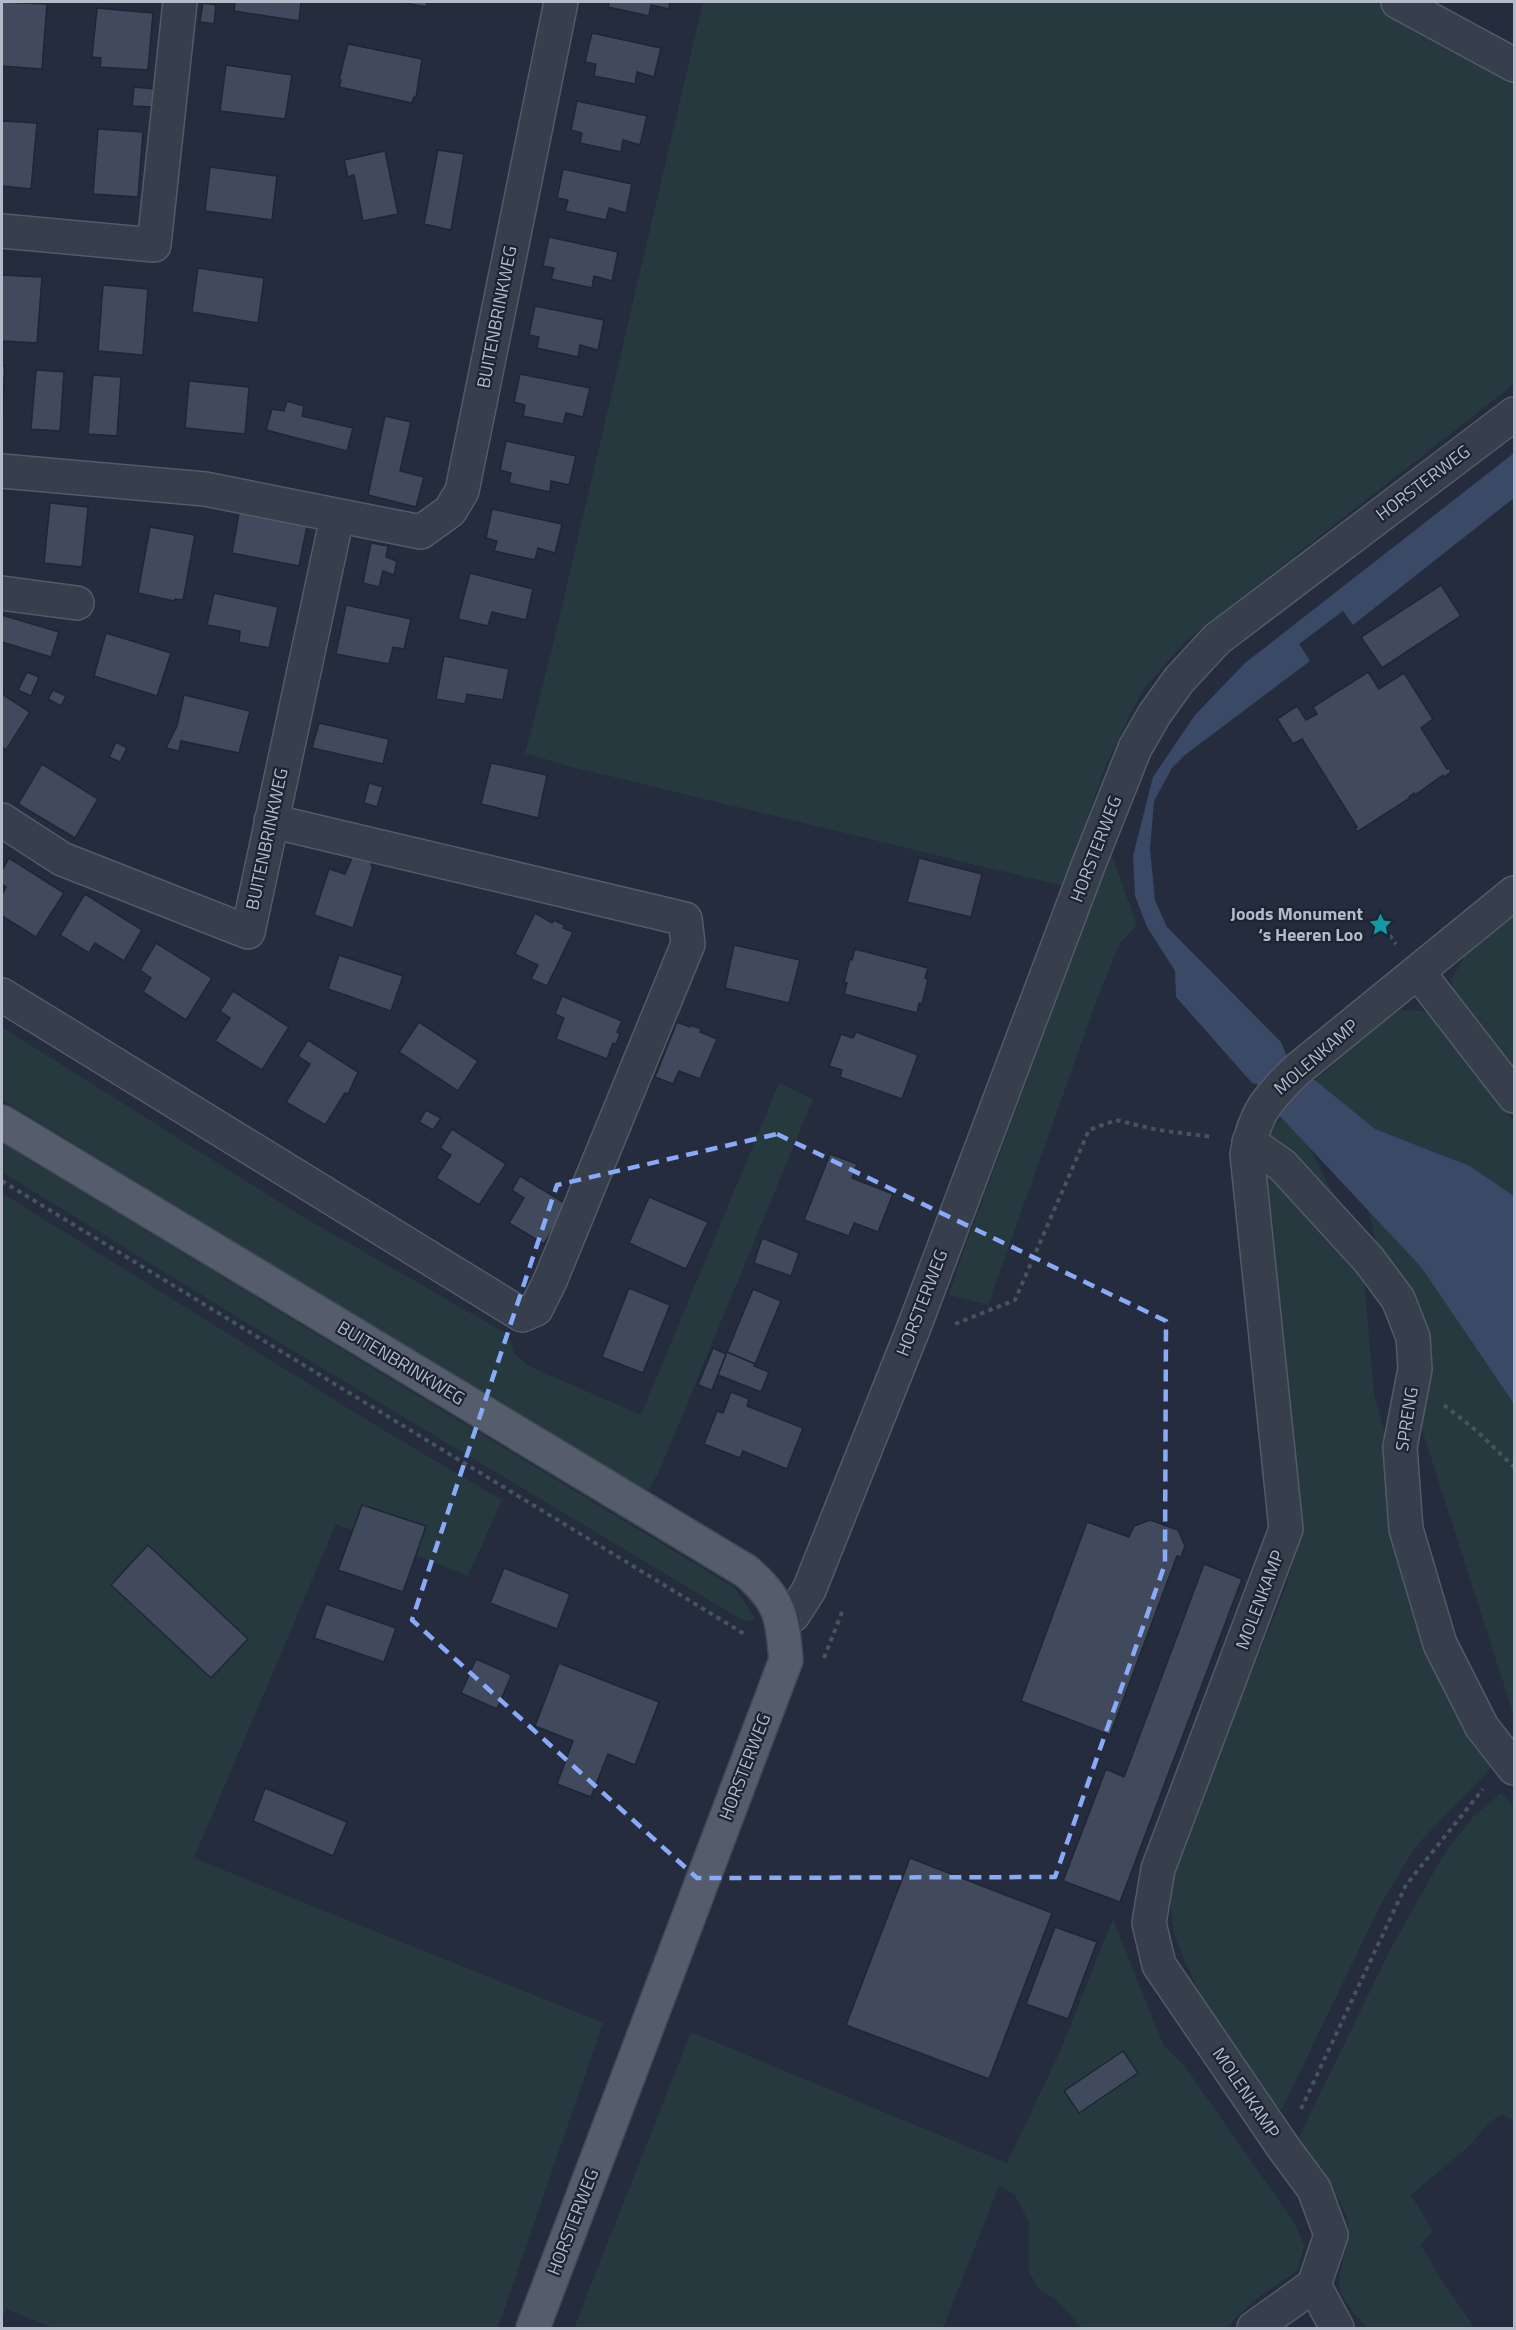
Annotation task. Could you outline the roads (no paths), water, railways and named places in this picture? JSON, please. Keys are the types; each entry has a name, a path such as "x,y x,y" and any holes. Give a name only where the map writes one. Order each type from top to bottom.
{"main road":[{"name":"BUITENBRINKWEG","path":"2,1122 746,1571 764,1586 774,1599 782,1622"},
{"name":"HORSTERWEG","path":"533,2328 786,1660 782,1622"}],"street":[{"path":"2,231 154,245 180,2"},
{"name":"BUITENBRINKWEG","path":"2,471 205,489 421,532 450,511 462,491 561,2"},
{"path":"1398,2 1515,64"},
{"name":"HORSTERWEG","path":"782,1622 793,1615 809,1590 914,1327 1088,866 1135,748 1154,715 1179,680 1217,639 1515,414"},
{"name":"BUITENBRINKWEG","path":"2,820 62,859 248,932 337,517"},
{"path":"2,593 77,603"},
{"path":"2,994 522,1315 536,1309 550,1281 688,944 686,919 271,820"},
{"name":"MOLENKAMP","path":"1314,2285 1331,2235 1314,2189 1159,1965 1149,1923 1158,1869 1286,1529 1247,1155 1256,1120 1270,1096 1298,1069 1515,892"},
{"path":"1418,972 1515,1096"},
{"name":"SPRENG","path":"1249,1143 1282,1165 1369,1260 1398,1299 1413,1336 1415,1369 1400,1447 1406,1529 1440,1644 1482,1727 1512,1765"},
{"path":"1254,2328 1314,2285 1337,2328"}],"water":[{"path":"1514,453 1514,498 1353,625 1343,611 1299,644 1310,661 1185,755 1172,768 1154,801 1150,849 1155,900 1167,927 1281,1042 1289,1062 1307,1081 1315,1080 1375,1129 1470,1166 1514,1196 1514,1404 1421,1267 1277,1113 1260,1085 1252,1083 1176,997 1175,971 1147,927 1135,896 1133,856 1153,777 1195,715 1245,663"}],"place":[{"name":"Joods Monument ‘s Heeren Loo","path":"1381,924"}]}
